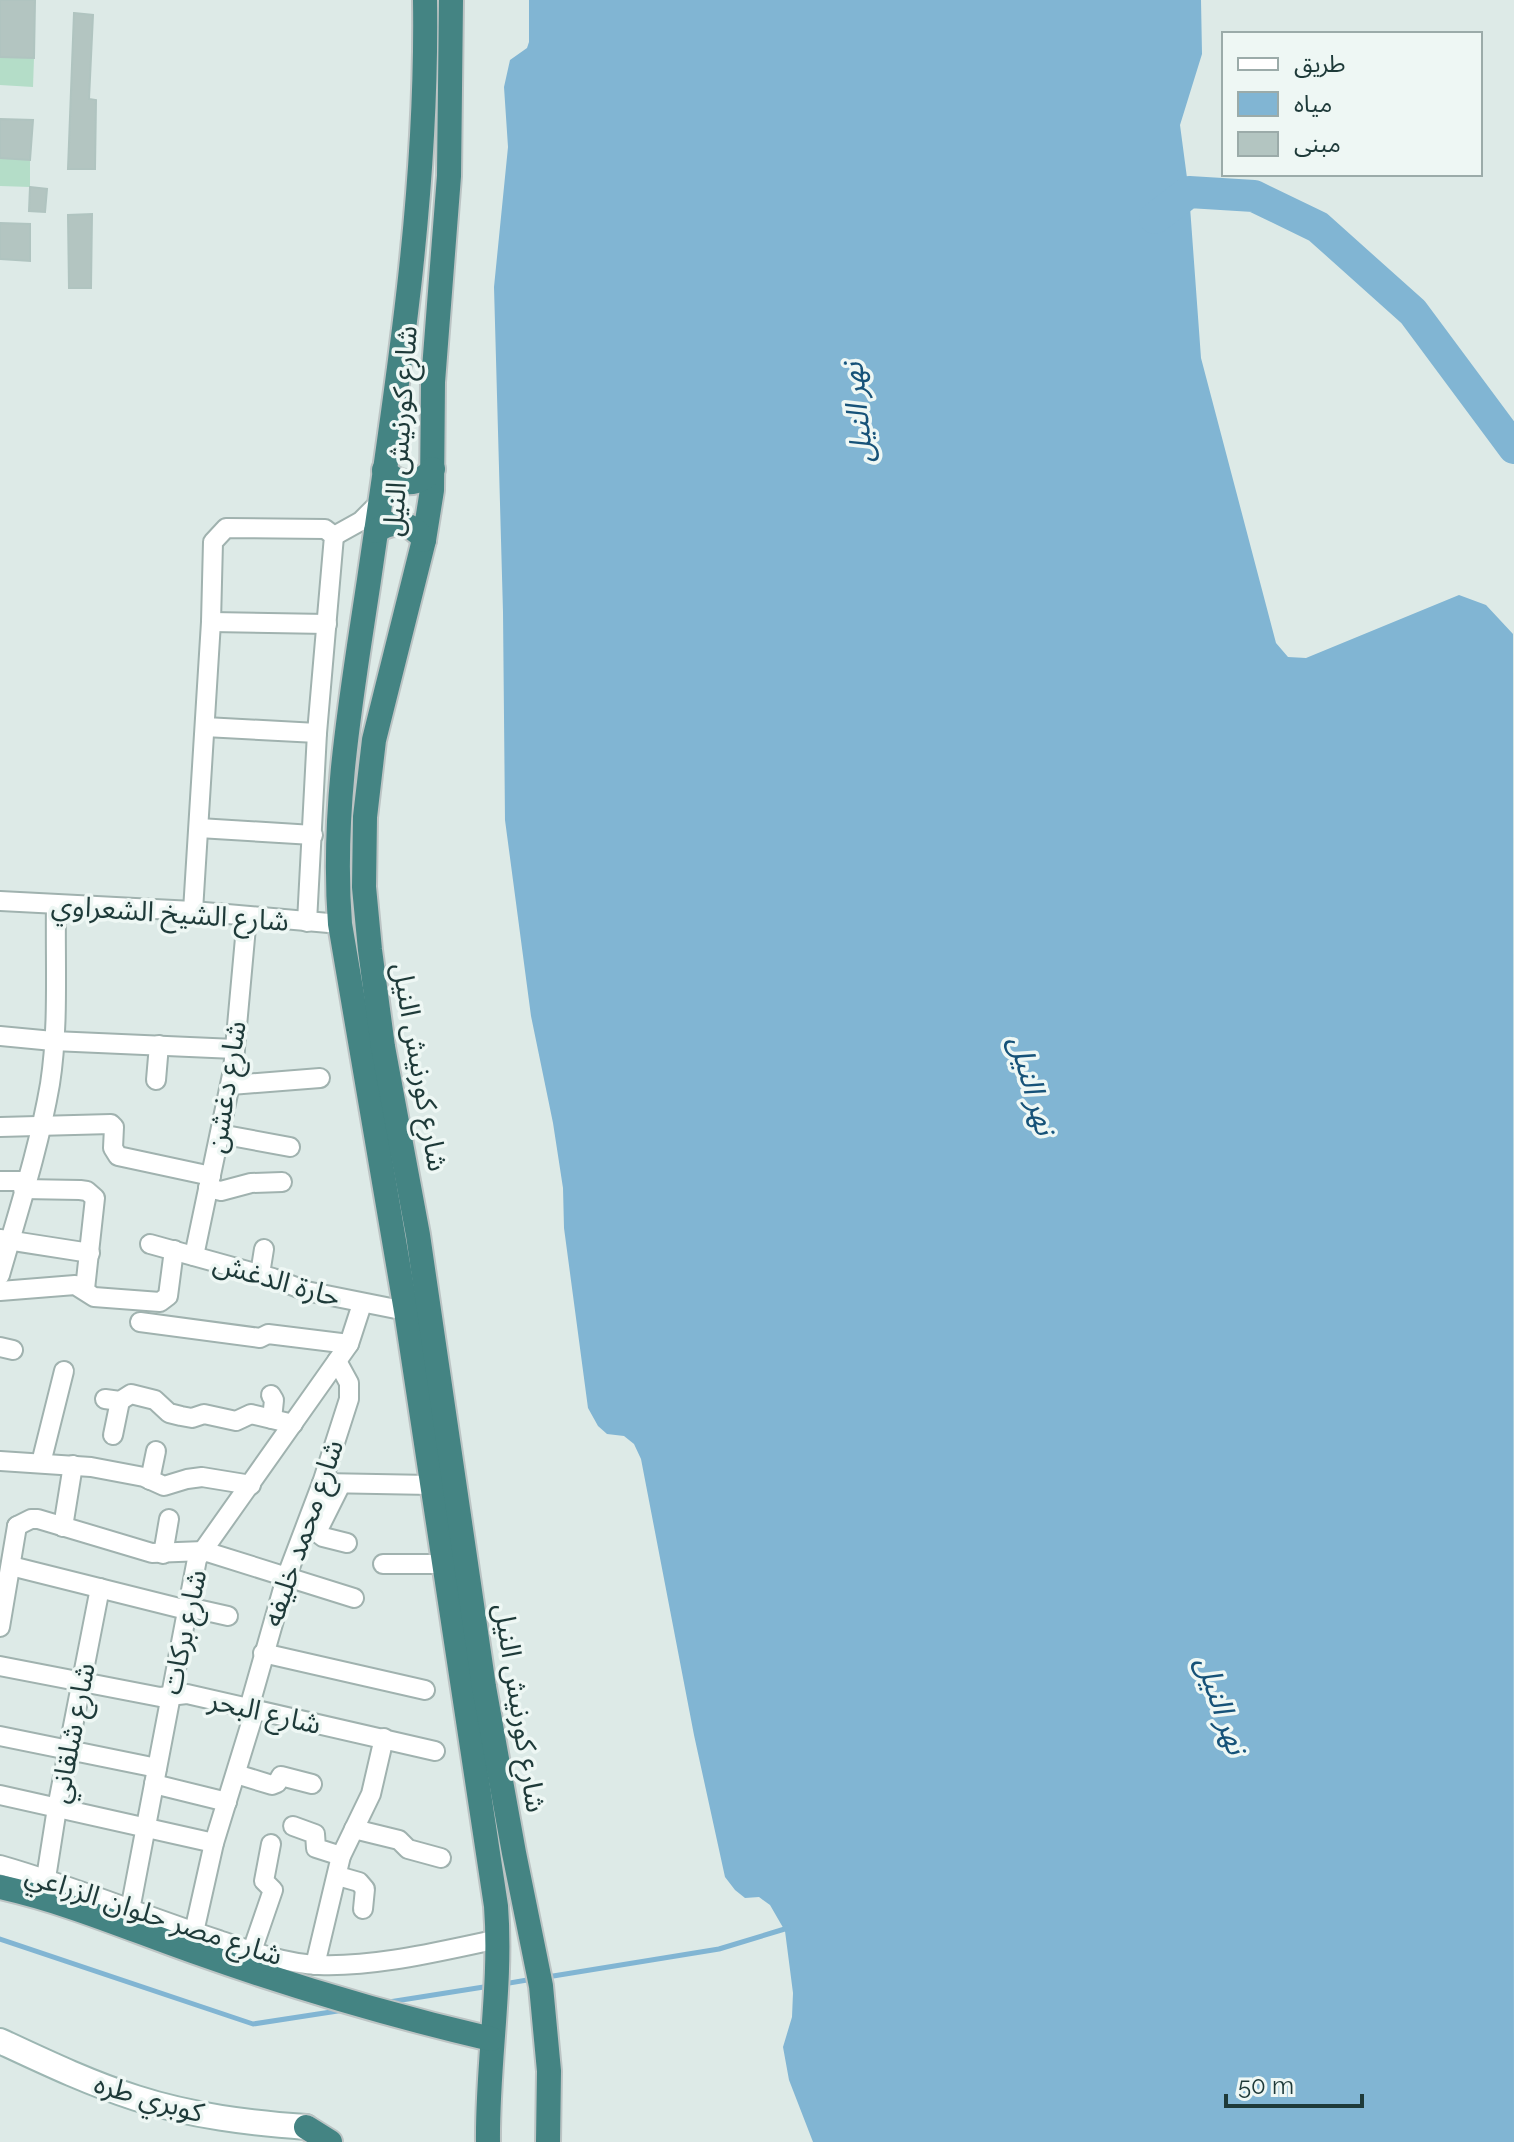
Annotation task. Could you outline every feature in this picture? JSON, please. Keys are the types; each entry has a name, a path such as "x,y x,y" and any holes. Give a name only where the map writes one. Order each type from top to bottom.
{"highway":[{"name":"شارع كورنيش النيل","path":"425,0 422,147 414,257 342,765 338,895 340,924 406,1311 496,1906 499,1939 491,2039 488,2142"},
{"name":"شارع كورنيش النيل","path":"451,0 449,176 433,382 433,469 424,540 372,753 364,843 367,919 383,1047 425,1280 484,1687 541,1986 549,2071 548,2142"},
{"path":"384,470 391,477 409,483 427,476 433,469"},
{"path":"376,531 383,526 402,523 418,532 424,540"},
{"path":"6,1888 63,1904 209,1957 397,2017 491,2039"},
{"path":"306,2127 330,2142"}],"main road":[{"name":"كوبري طره","path":"0,2041 67,2072 139,2099 214,2117 306,2127"}],"street":[{"path":"334,536 361,521 380,502"},
{"path":"193,911 213,542 226,528 234,527 325,529 334,536"},
{"path":"307,922 317,733 334,536"},
{"path":"211,622 327,624"},
{"path":"205,727 317,733"},
{"path":"199,828 313,835"},
{"name":"شارع الشيخ الشعراوي","path":"0,901 193,911 340,924"},
{"path":"0,1275 5,1240 25,1185 50,1082 56,905"},
{"name":"شارع دغشن","path":"194,1256 231,1085 247,916"},
{"path":"0,1036 235,1049"},
{"path":"156,1080 159,1045"},
{"path":"231,1085 320,1078"},
{"path":"0,1127 111,1124 114,1127 113,1148 118,1156 210,1182 221,1191 251,1183 282,1182"},
{"path":"220,1134 290,1147"},
{"path":"0,1181 92,1194 95,1198 85,1289"},
{"path":"5,1240 90,1253"},
{"name":"حارة الدغش","path":"150,1244 260,1274 306,1291 406,1311"},
{"path":"260,1274 264,1249"},
{"path":"0,1291 72,1285 85,1289 94,1297 160,1302 168,1296 174,1250"},
{"name":"شارع بركات","path":"130,1910 196,1563 349,1344 362,1304"},
{"path":"140,1322 260,1338 268,1334 349,1344"},
{"name":"شارع محمد خليفه","path":"194,1932 214,1843 236,1774 263,1653 313,1500 331,1484 351,1393 337,1361"},
{"path":"41,1463 64,1371"},
{"path":"113,1435 112,1400 131,1394 155,1400 163,1404 169,1413 181,1416 192,1418 204,1414 236,1421 251,1414 293,1424"},
{"path":"271,1395 274,1400 272,1419"},
{"path":"150,1480 156,1451"},
{"path":"0,1461 73,1465 150,1480 164,1486 202,1477 251,1485"},
{"path":"63,1527 73,1465"},
{"path":"347,1543 319,1534 331,1484 431,1485"},
{"path":"0,1627 11,1566 9,1524 31,1519 127,1548 163,1554 204,1551 354,1598"},
{"path":"163,1554 169,1519"},
{"path":"383,1564 443,1564"},
{"path":"11,1566 228,1616"},
{"name":"شارع شلقاني","path":"46,1878 100,1588"},
{"path":"263,1653 425,1690"},
{"name":"شارع البحر","path":"0,1666 170,1697 187,1694 435,1751"},
{"path":"0,1736 69,1750 227,1802"},
{"path":"315,1965 341,1856 371,1794 384,1738"},
{"path":"236,1774 272,1785 284,1775 312,1784"},
{"path":"0,1795 214,1843"},
{"path":"293,1826 313,1833 316,1848 341,1856"},
{"path":"354,1829 399,1840 408,1849 441,1858"},
{"path":"252,1951 273,1890 264,1881 271,1844"},
{"name":"شارع مصر حلوان الزراعي","path":"0,1865 46,1878 252,1951 315,1965 388,1961 499,1939"},
{"path":"338,1876 359,1882 365,1889 363,1909"}],"green space":[{"path":"0,57 34,58 33,87 0,85"},
{"path":"0,158 30,160 30,187 0,186"}],"water":[{"name":"نهر النيل","path":"529,0 1201,0 1202,54 1180,125 1189,193 1201,358 1276,643 1288,657 1306,658 1459,595 1486,605 1513,634 1514,2142 813,2142 789,2080 783,2047 792,2017 793,1993 785,1931 770,1905 759,1897 745,1898 725,1877 694,1735 641,1459 634,1444 624,1436 607,1434 598,1426 588,1408 564,1228 563,1188 531,1016 505,820 494,287 508,147 504,87 510,60 527,48 529,42"}],"building":[{"path":"0,0 35,0 34,58 0,57"},
{"path":"74,13 93,15 89,99 96,100 95,169 68,169"},
{"path":"0,119 33,120 30,160 0,158"},
{"path":"30,187 47,189 45,212 29,211"},
{"path":"92,214 91,288 69,288 68,215"},
{"path":"0,223 30,224 30,261 0,259"}],"waterway":[{"path":"1155,218 1189,192 1254,196 1318,227 1413,312 1514,448"},
{"path":"547,1977 719,1949 788,1928"},
{"path":"0,1939 253,2024 344,2010"},
{"path":"504,1984 533,1979"},
{"path":"389,2002 490,1986"}]}
